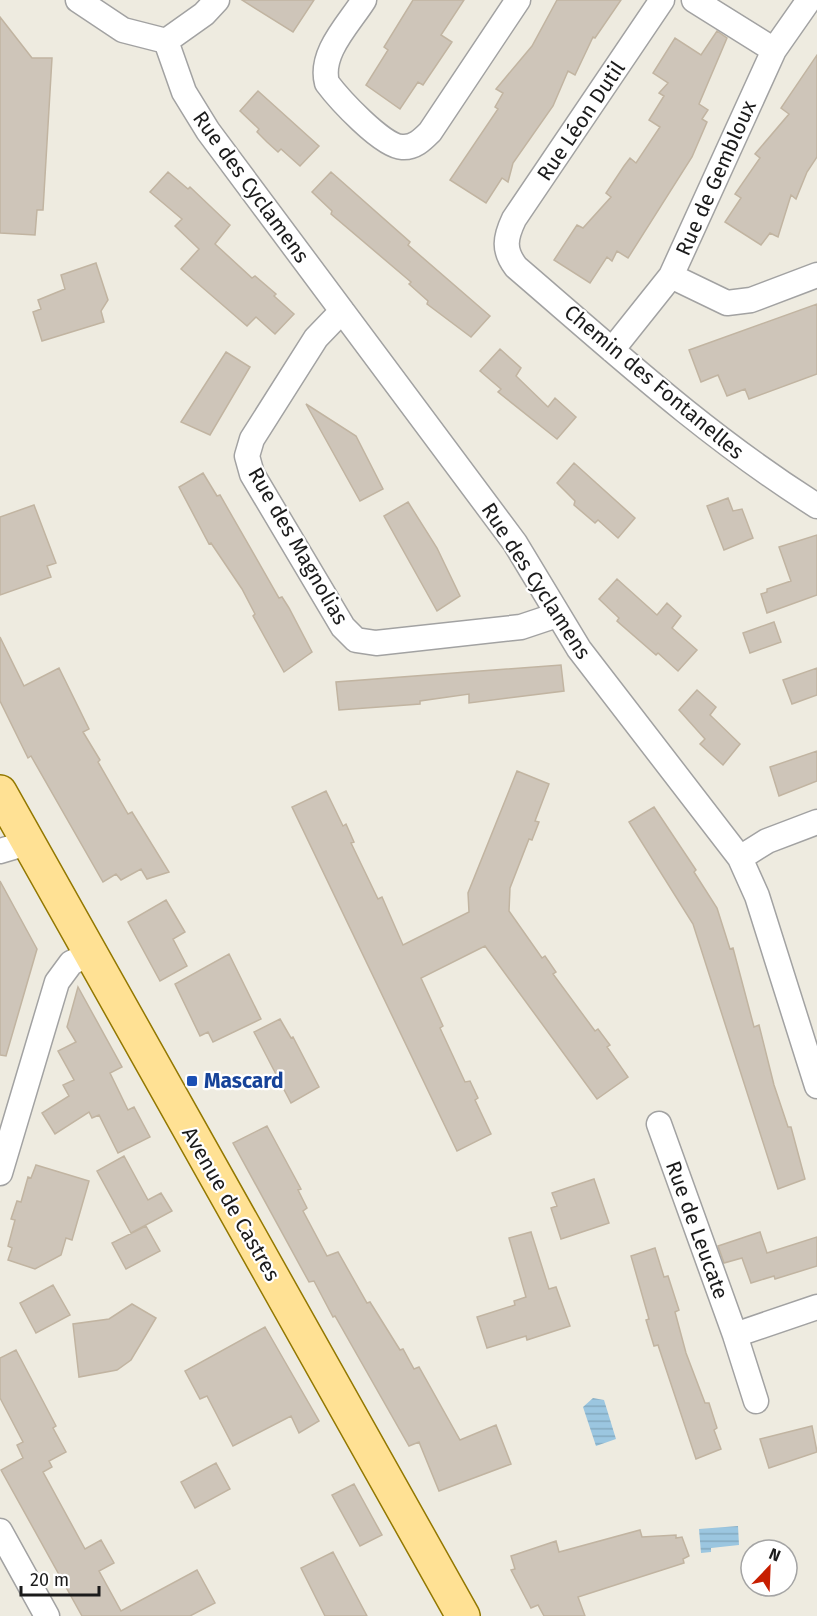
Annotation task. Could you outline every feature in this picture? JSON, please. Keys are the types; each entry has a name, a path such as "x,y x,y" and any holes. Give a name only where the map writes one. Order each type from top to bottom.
{"main road":[{"name":"Avenue de Castres","path":"0,792 14,847 91,953 463,1616"}],"street":[{"path":"78,0 123,30 166,40 204,14 217,0"},
{"path":"364,0 332,48 324,74 333,92 381,138 403,148 419,143 430,132 518,0"},
{"name":"Rue Léon Dutil","path":"505,244 514,219 663,0"},
{"path":"694,0 774,50"},
{"name":"Rue de Gembloux","path":"612,350 671,276 774,50 809,0"},
{"name":"Rue des Cyclamens","path":"166,40 184,92 208,131 516,543 579,649 740,858 808,1027 817,1086"},
{"name":"Chemin des Fontanelles","path":"505,244 508,256 516,267 612,350 733,450 817,506"},
{"path":"671,276 727,303 751,300 817,275"},
{"name":"Rue des Magnolias","path":"342,311 316,338 252,439 247,456 252,474 343,627 356,640 375,643 520,627 557,615"},
{"path":"740,858 767,841 817,822"},
{"path":"0,1173 57,982 71,963 91,953"},
{"name":"Rue de Leucate","path":"659,1124 735,1335 756,1401"},
{"path":"735,1335 817,1307"},
{"path":"0,1531 47,1616"}],"water":[{"path":"593,1398 604,1400 616,1439 596,1446 583,1407"},
{"path":"738,1526 739,1545 711,1548 711,1552 701,1553 699,1529"}],"building":[{"path":"242,0 314,0 293,32"},
{"path":"413,0 464,0 441,35 452,42 423,85 418,82 400,109 366,85 388,50 384,47"},
{"path":"557,0 621,0 595,38 593,37 575,75 568,71 553,106 513,163 508,182 502,178 486,203 450,180 498,109 495,107 503,93 496,89 532,46"},
{"path":"0,17 32,58 52,58 43,210 37,210 35,235 0,233"},
{"path":"717,31 727,38 699,104 708,110 702,119 707,122 692,157 628,258 617,251 612,261 607,257 590,283 554,260 577,225 583,228 611,197 606,193 624,166 630,158 636,163 660,127 649,120 664,96 659,93 668,83 653,73 675,38 701,55"},
{"path":"817,55 817,157 807,172 796,199 791,195 778,237 770,233 761,245 725,222 741,198 735,194 760,158 755,154 789,114 781,108"},
{"path":"258,91 319,146 300,166 281,149 278,152 267,142 257,132 259,129 240,111"},
{"path":"168,172 188,189 190,187 230,225 215,244 252,278 255,276 276,294 274,296 294,314 275,334 256,317 247,326 181,269 199,249 175,226 182,219 150,192"},
{"path":"331,172 410,242 408,245 490,316 471,337 427,304 428,301 409,284 411,282 331,214 332,211 312,192"},
{"path":"96,263 108,300 101,311 104,322 42,341 33,312 41,309 38,300 65,289 61,275"},
{"path":"817,304 817,374 749,399 745,389 727,396 718,375 701,382 689,350"},
{"path":"500,349 521,368 516,376 548,407 555,398 576,417 557,439 498,392 501,389 480,371"},
{"path":"226,352 250,367 210,435 181,422"},
{"path":"306,404 356,436 383,489 360,501"},
{"path":"574,463 635,518 618,538 598,520 595,523 574,505 575,501 557,483"},
{"path":"203,473 217,496 220,495 279,598 282,597 289,608 312,652 284,672 253,616 255,614 242,589 211,543 209,544 179,487"},
{"path":"728,498 733,511 742,509 753,538 724,550 707,506"},
{"path":"408,502 437,548 460,596 437,611 384,516"},
{"path":"34,505 56,563 47,566 51,577 0,595 0,517"},
{"path":"817,535 817,595 767,613 761,594 767,592 767,589 791,581 779,547"},
{"path":"617,579 657,615 667,603 681,616 672,628 697,650 678,671 617,621 619,618 599,599"},
{"path":"774,622 781,642 750,653 743,633"},
{"path":"0,637 24,686 59,668 89,729 83,732 100,760 98,762 128,814 132,812 169,872 147,879 141,869 121,880 116,874 103,882 31,756 28,758 0,701"},
{"path":"561,665 564,691 469,703 469,694 420,701 420,704 339,710 336,682"},
{"path":"817,668 817,695 792,704 783,680"},
{"path":"697,690 716,707 710,715 740,744 723,765 700,744 705,739 679,710"},
{"path":"817,751 817,781 779,796 770,767"},
{"path":"517,771 549,784 535,821 539,822 532,840 529,839 510,888 509,911 542,958 545,956 556,972 553,974 595,1031 598,1029 610,1045 607,1047 628,1077 597,1099 485,946 421,978 443,1026 440,1028 465,1082 470,1081 478,1098 475,1100 491,1134 457,1151 292,807 326,791 343,826 346,824 354,842 351,843 378,899 382,897 403,945 469,912 468,893"},
{"path":"654,807 696,870 694,872 717,908 730,949 733,948 754,1027 759,1025 774,1085 788,1127 791,1127 805,1179 778,1189 693,924 629,822"},
{"path":"0,881 37,949 6,1056 0,1055"},
{"path":"166,900 185,932 173,939 187,966 160,981 128,922"},
{"path":"229,954 261,1019 213,1042 208,1032 200,1036 175,984"},
{"path":"78,987 122,1067 110,1073 128,1110 134,1107 150,1137 118,1153 99,1115 92,1118 89,1112 55,1134 42,1113 69,1096 63,1085 74,1080 58,1051 76,1042 67,1027"},
{"path":"280,1019 291,1038 293,1037 319,1087 291,1103 254,1032"},
{"path":"267,1126 301,1189 298,1190 307,1208 303,1211 327,1256 338,1252 367,1303 370,1302 400,1350 403,1349 414,1369 419,1367 460,1440 496,1425 511,1464 439,1491 419,1442 409,1446 314,1281 309,1282 233,1143"},
{"path":"124,1156 148,1200 161,1193 172,1211 131,1233 97,1171"},
{"path":"36,1165 89,1181 72,1240 66,1238 61,1255 35,1269 8,1260 12,1248 8,1246 15,1220 11,1219 17,1201 21,1202 28,1177 31,1178"},
{"path":"594,1179 609,1223 561,1239 551,1208 557,1206 552,1193"},
{"path":"146,1226 160,1251 126,1269 112,1243"},
{"path":"531,1232 549,1289 556,1287 570,1326 527,1340 526,1336 487,1348 477,1317 515,1305 514,1301 526,1297 509,1238"},
{"path":"760,1232 767,1253 817,1237 817,1266 775,1279 774,1276 751,1283 742,1258 724,1263 718,1246"},
{"path":"655,1248 664,1277 668,1276 679,1310 675,1312 686,1353 705,1403 709,1403 717,1428 714,1430 721,1449 696,1459 658,1345 654,1346 646,1320 649,1319 631,1256"},
{"path":"53,1285 70,1315 36,1333 20,1303"},
{"path":"132,1304 156,1318 131,1360 117,1370 79,1377 73,1324 109,1319"},
{"path":"265,1327 319,1421 299,1433 291,1416 233,1446 207,1396 200,1399 185,1371"},
{"path":"16,1350 56,1426 53,1428 66,1452 49,1461 52,1467 43,1472 85,1549 101,1540 114,1563 99,1571 121,1611 197,1570 215,1603 190,1616 82,1616 1,1470 23,1458 17,1445 23,1442 0,1398 0,1358"},
{"path":"812,1426 817,1452 769,1468 760,1439"},
{"path":"216,1463 230,1489 195,1508 181,1482"},
{"path":"354,1484 382,1535 360,1546 332,1495"},
{"path":"640,1530 642,1537 676,1535 676,1538 682,1537 689,1556 683,1559 684,1563 578,1597 585,1616 544,1616 538,1605 531,1608 511,1570 515,1569 511,1556 556,1541 559,1552"},
{"path":"333,1552 367,1616 325,1616 301,1568"}],"place":[{"name":"Mascard","path":"192,1081"}]}
